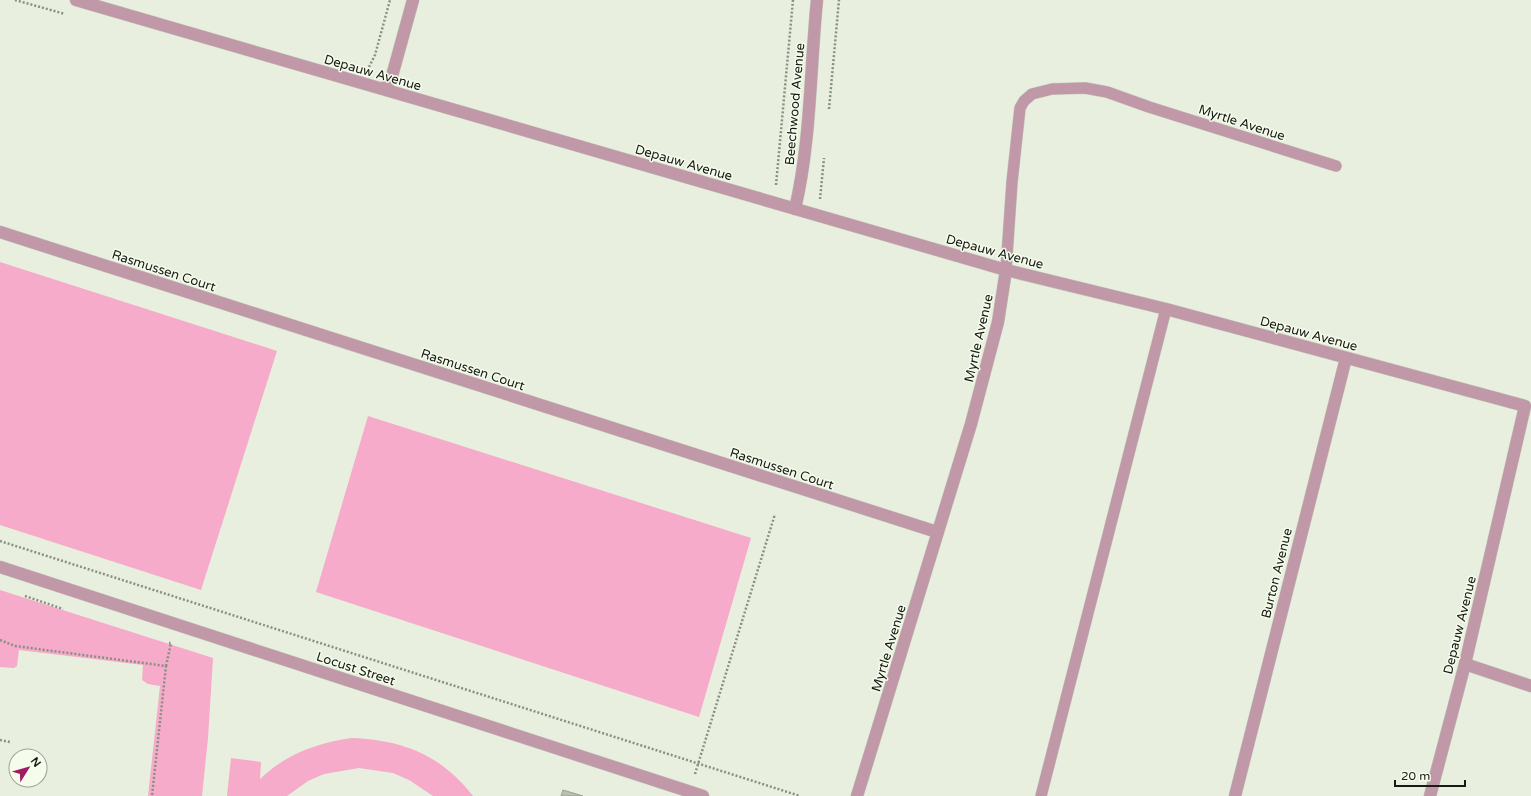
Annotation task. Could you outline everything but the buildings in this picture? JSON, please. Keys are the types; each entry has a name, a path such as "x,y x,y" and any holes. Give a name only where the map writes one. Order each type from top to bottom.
{"street":[{"name":"Depauw Avenue","path":"76,0 1006,270 1166,309 1525,406 1464,664 1430,796"},
{"path":"385,89 392,76 413,0"},
{"name":"Beechwood Avenue","path":"795,209 807,141 811,64 817,0"},
{"name":"Rasmussen Court","path":"0,232 937,532"},
{"name":"Myrtle Avenue","path":"857,796 971,424 998,322 1006,270"},
{"name":"Burton Avenue","path":"1235,796 1346,358"},
{"name":"Locust Street","path":"0,567 703,796"},
{"path":"1464,664 1531,686"}],"lane":[{"name":"Myrtle Avenue","path":"1006,270 1012,182 1020,108 1024,101 1032,94 1052,89 1085,88 1107,92 1149,107 1336,166"},
{"path":"1041,796 1166,309"}],"path":[{"path":"368,69 375,55 390,0"},
{"path":"775,187 793,0"},
{"path":"828,116 839,0"},
{"path":"820,201 825,155"},
{"path":"690,792 775,514"},
{"path":"0,541 800,796"},
{"path":"25,596 69,610"},
{"path":"0,640 15,646 166,666"},
{"path":"152,796 166,666 171,643 164,641"},
{"path":"0,740 10,742"}],"shaded area":[{"path":"0,262 277,351 201,590 0,525"},
{"path":"368,416 751,538 699,717 316,592"},
{"path":"0,590 213,658 208,738 202,796 148,796 160,686 148,684 142,680 143,665 19,650 17,666 14,668 0,667"},
{"path":"352,738 388,742 420,752 448,770 473,796 433,796 409,780 393,773 359,768 324,774 308,781 287,796 227,796 231,758 261,762 260,779 270,770 291,756 327,743"}]}
